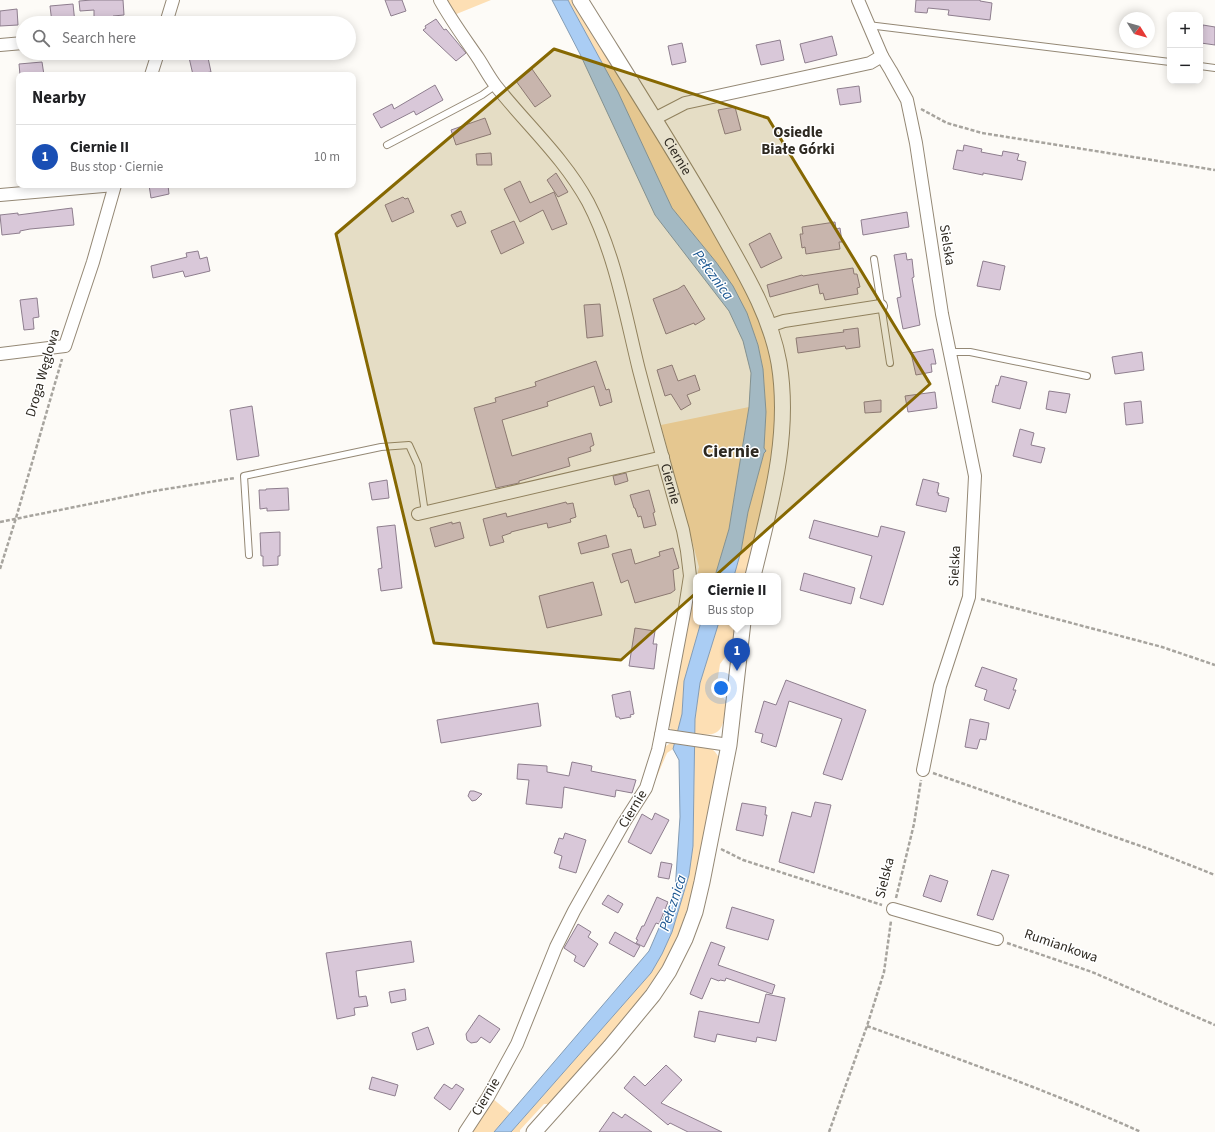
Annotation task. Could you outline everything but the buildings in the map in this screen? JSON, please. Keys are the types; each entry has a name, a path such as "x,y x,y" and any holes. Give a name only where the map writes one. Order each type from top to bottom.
{"street":[{"path":"168,16 173,0"},
{"name":"Ciernie","path":"440,0 447,14 496,85 558,156 587,201 600,226 610,256 684,537 690,576 658,750 646,788 623,824 574,910 556,947 517,1044 488,1096 465,1132"},
{"name":"Ciernie","path":"580,0 690,177 743,270 764,312 773,338 779,364 782,434 780,457 770,507 754,573"},
{"name":"Sielska","path":"858,0 882,56 907,100 916,143 942,314 975,476 969,596 940,686 923,770"},
{"path":"0,45 16,44"},
{"path":"654,119 685,103 870,62 882,56"},
{"path":"152,72 156,60"},
{"path":"0,195 80,188"},
{"name":"Droga Węglowa","path":"66,346 93,262 114,188"},
{"path":"769,326 784,321 881,306"},
{"path":"0,354 66,346"},
{"name":"Ciernie","path":"422,513 663,457"},
{"path":"534,1132 653,995 669,970 685,939 695,912 702,882 729,745 743,625"},
{"path":"661,735 729,745"},
{"path":"893,909 997,939"}],"lane":[{"path":"868,24 1167,62"},
{"path":"1203,66 1215,68"},
{"path":"387,145 482,95 496,85"},
{"path":"874,259 890,363"},
{"path":"950,352 970,352 1087,376"},
{"path":"249,554 244,476 382,447 409,445 418,465 422,513"}],"path":[{"path":"907,100 947,123 982,133 1215,170"},
{"name":"Droga Węglowa","path":"0,569 66,346"},
{"path":"0,522 154,491 244,476"},
{"path":"969,596 1162,647 1215,665"},
{"path":"923,770 1149,849 1215,875"},
{"name":"Sielska","path":"829,1132 867,1026 884,972 893,909 914,824 923,770"},
{"path":"710,844 743,860 893,909"},
{"name":"Rumiankowa","path":"997,939 1092,972 1215,1025"},
{"path":"867,1026 1093,1111 1141,1132"}],"highlighted area":[{"path":"554,49 768,118 930,384 621,660 434,643 336,234"}],"shaded area":[{"path":"445,0 491,0 454,15"},
{"path":"568,0 574,0 628,86 739,274 768,340 773,365 776,409 774,455 748,573 735,573 741,551 748,512 764,453 766,451 764,448 766,412 763,369 758,345 747,313 716,262 672,208 618,92"},
{"path":"749,407 729,529 716,573 698,573 699,567 661,425"},
{"path":"693,597 693,625 700,625 684,681 682,714 678,732 673,732 670,728 670,716"},
{"path":"718,625 738,625 735,644 720,664 716,690 726,701 721,728 712,734 695,734 695,719 700,683"},
{"path":"672,742 675,742 673,749 667,753 651,790 662,751"},
{"path":"695,745 714,751 720,762 689,909 687,909 678,936 666,960 652,982 619,1024 621,1026 551,1104 544,1104 520,1130 520,1132 511,1132 651,973 662,954 672,932 689,875 693,846"},
{"path":"492,1098 510,1113 494,1132 470,1132"}],"water":[{"name":"Pełcznica","path":"552,0 568,0 618,92 672,208 716,262 733,286 747,313 758,345 763,369 766,412 764,448 766,451 764,453 748,512 741,551 735,573 716,573 729,529 749,407 751,373 743,341 729,311 655,215 580,54"},
{"name":"Pełcznica","path":"700,625 718,625 700,683 695,719 693,846 689,875 672,932 651,973 511,1132 494,1132 649,951 675,891 680,817 679,760 673,749 682,714 684,681"}],"place":[{"name":"Ciernie II","path":"737,671"}],"district":[{"name":"Osiedle Białe Górki","path":"798,140"},
{"name":"Ciernie","path":"731,451"}]}
